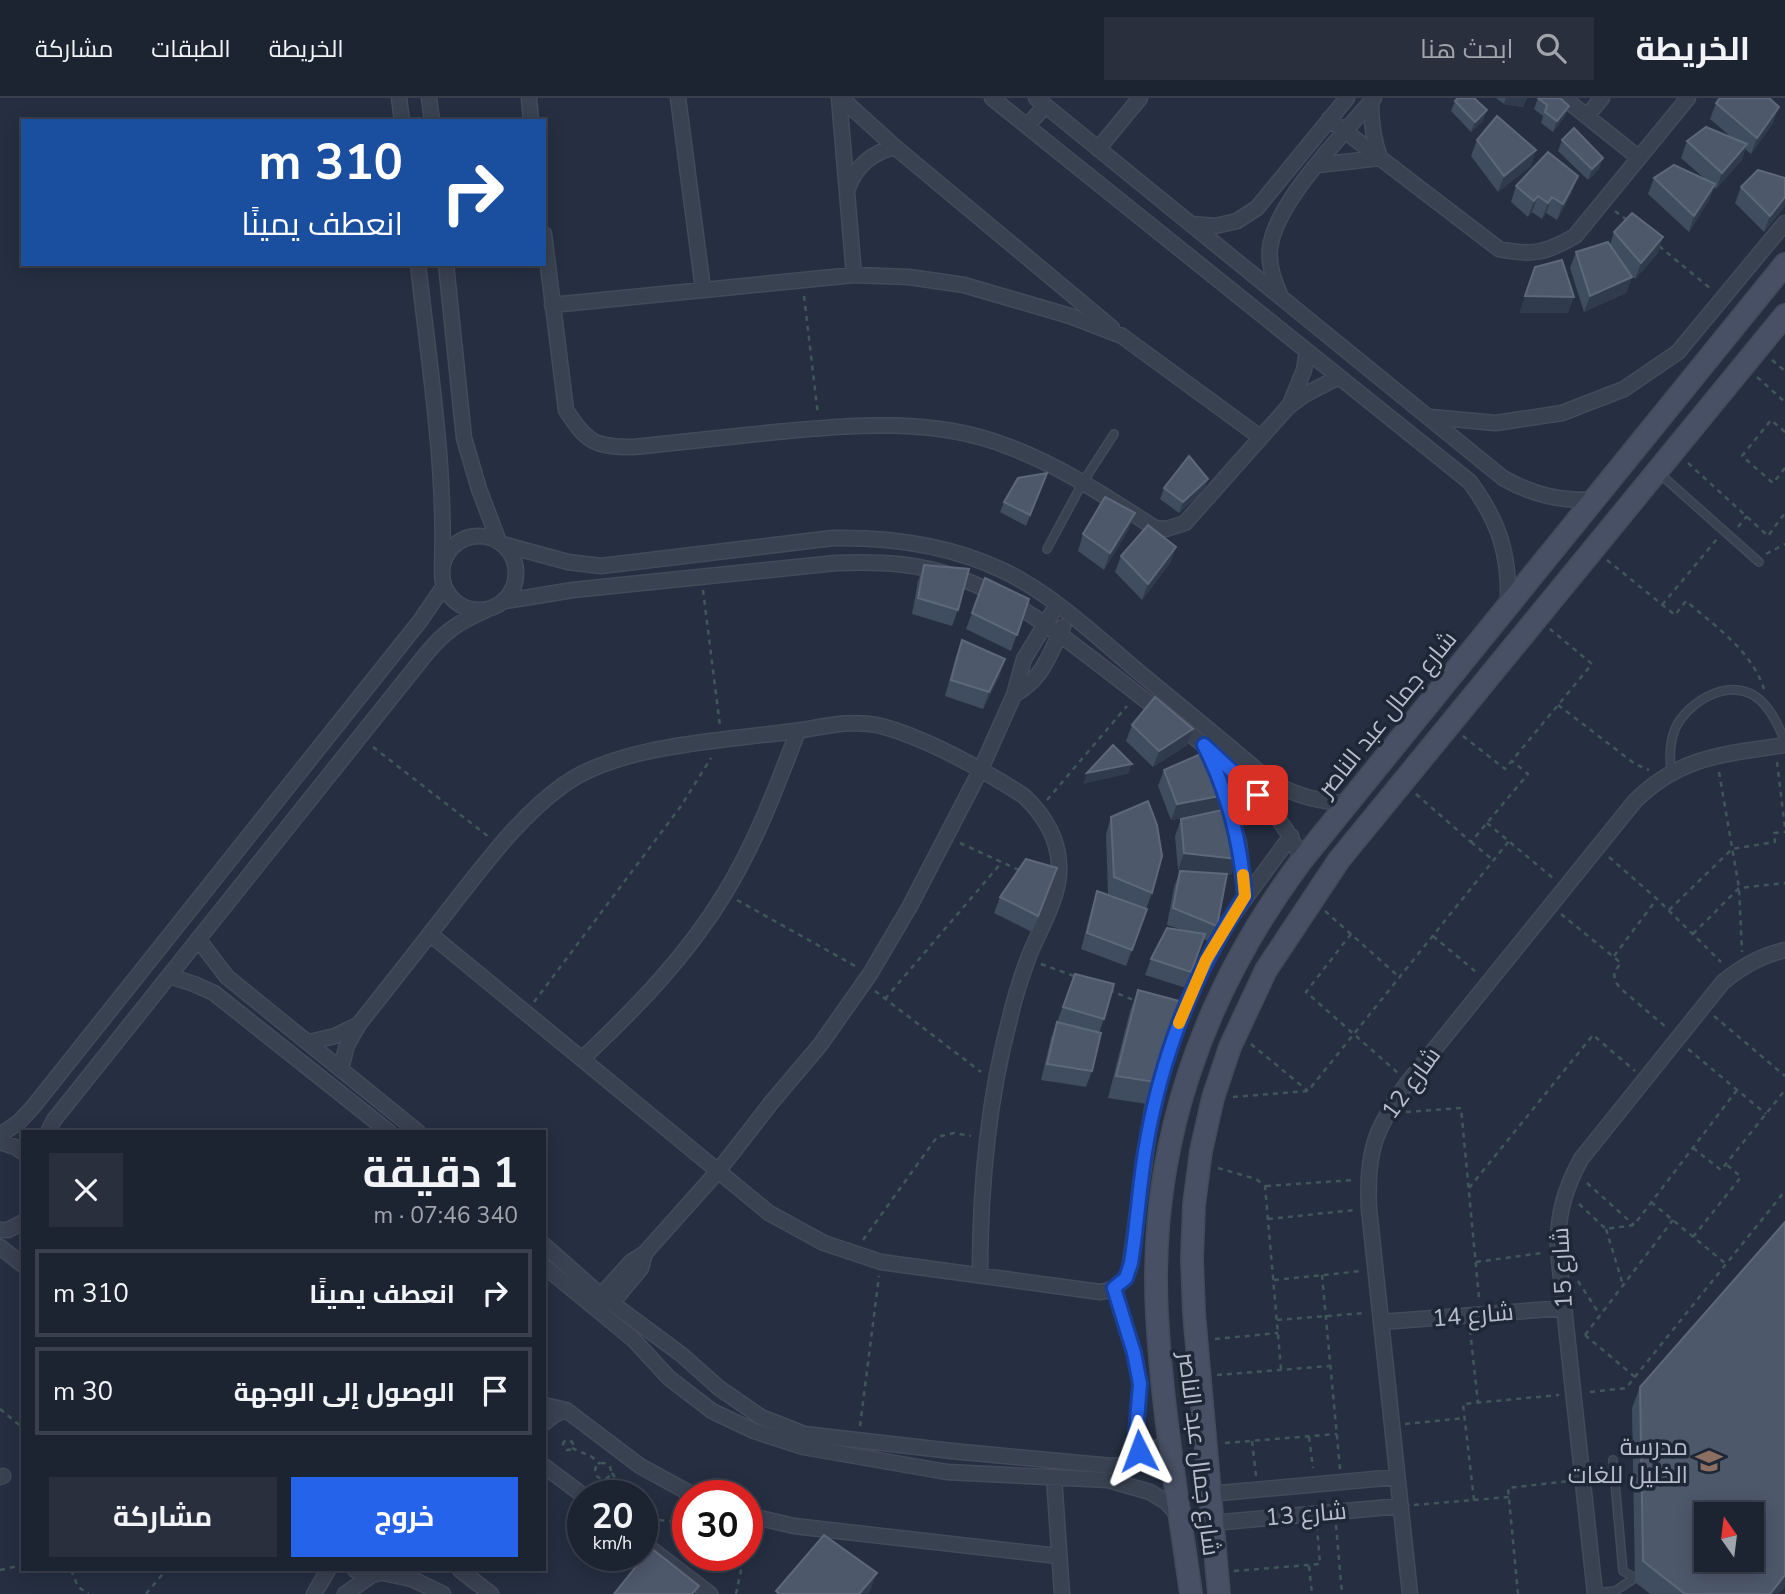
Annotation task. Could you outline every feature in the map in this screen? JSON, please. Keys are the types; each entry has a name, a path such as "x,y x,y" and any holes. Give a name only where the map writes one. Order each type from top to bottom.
{"main road":[{"name":"شارع جمال عبد الناصر","path":"1191,1594 1169,1447 1157,1315 1156,1264 1162,1189 1176,1114 1191,1066 1225,982 1264,913 1302,860 1784,266"},
{"name":"شارع جمال عبد الناصر","path":"1219,1594 1192,1259 1194,1205 1201,1151 1213,1098 1230,1047 1266,970 1339,860 1785,315"}],"street":[{"path":"400,98 402,119"},
{"path":"429,98 432,119"},
{"path":"529,98 531,119"},
{"path":"678,98 703,289"},
{"path":"840,98 1122,336 1260,437"},
{"path":"840,98 854,275"},
{"path":"992,98 1470,482 1486,504 1498,528 1506,554 1508,607"},
{"path":"1098,149 1140,98"},
{"path":"1191,224 1214,226 1237,220 1257,208 1347,98"},
{"path":"1564,98 1639,158"},
{"path":"1587,116 1602,98"},
{"path":"1329,119 1499,250 1525,255 1552,250 1575,236 1688,98"},
{"path":"1280,296 1271,273 1270,248 1277,225 1290,200 1372,100"},
{"path":"1372,100 1372,131 1380,158"},
{"path":"1027,126 1040,102 1503,478 1524,490 1547,497 1571,501 1595,500"},
{"path":"847,191 859,167 882,150 895,147"},
{"path":"1318,165 1380,158"},
{"path":"1430,417 1496,423 1562,413 1623,389 1678,352 1785,223"},
{"path":"546,252 566,411 581,434 606,447 634,447 867,424 913,425 960,432 1005,444 1056,466 1155,528 1176,528 1185,523 1289,407 1313,390 1339,377"},
{"path":"418,266 441,468 444,586 461,606 486,610"},
{"path":"446,266 464,438 478,489 501,543 515,561 517,571 516,582 505,601"},
{"path":"552,305 802,279 854,275 909,277 964,285 1070,316 1122,336"},
{"path":"1289,407 1298,389 1307,351"},
{"path":"1470,482 1484,464"},
{"path":"442,568 447,554 457,543 471,537 485,536 568,562 601,566 833,538 867,537 934,546 1004,571 1063,609 1256,768 1289,792 1328,803 1348,803"},
{"path":"49,1130 54,1120 359,736 443,634 463,620 505,601 550,593 868,561 931,569 961,578 995,593 1046,624 1204,745 1270,807 1291,836 1302,860"},
{"path":"0,1135 19,1122 33,1107 444,586"},
{"path":"610,1321 611,1302 641,1268 645,1253 719,1170 820,1045 867,979 910,906 980,771 1014,695 1024,659 1046,624 1063,609"},
{"path":"1014,695 1037,677 1059,634 1063,609"},
{"path":"341,1068 347,1045 359,1024 499,846 563,784 603,764 646,751 798,731 834,723 873,724 911,734 1024,796 1039,810 1053,837 1060,867 1058,887 1028,959 1009,1020 995,1082 985,1146 980,1210 980,1275"},
{"path":"582,1059 636,1009 684,953 725,893 755,838 798,731"},
{"name":"شارع 12","path":"1410,1594 1369,1209 1367,1180 1376,1134 1408,1082 1635,801 1671,772 1714,756 1782,744"},
{"path":"1204,745 1225,791 1233,817 1245,896"},
{"path":"1245,783 1256,768"},
{"path":"430,934 769,1213 824,1242 881,1262 1100,1292 1114,1288 1126,1278 1131,1263 1145,1150 1162,1070 1199,974 1245,896 1291,836"},
{"path":"198,939 227,977 416,1130"},
{"name":"شارع 15","path":"1595,1594 1558,1251 1561,1203 1581,1159 1723,982 1742,966 1765,955 1785,950"},
{"path":"169,976 204,988 232,1006 387,1130"},
{"path":"232,1006 244,991"},
{"path":"309,1042 335,1036 359,1024"},
{"path":"0,1142 21,1151"},
{"path":"0,1230 8,1230 21,1223"},
{"path":"0,1247 21,1263"},
{"path":"546,1247 719,1388 761,1417 804,1434 1110,1473 1166,1502 1180,1517"},
{"path":"546,1268 634,1340 669,1378 712,1410 754,1431 803,1447 947,1472 1054,1477 1110,1473 1146,1462 1169,1447"},
{"path":"1114,1288 1134,1353 1140,1384 1135,1444 1139,1451 1148,1452 1169,1447"},
{"name":"شارع 14","path":"1380,1317 1475,1315 1564,1308"},
{"path":"546,1405 566,1410 640,1466 672,1483"},
{"path":"546,1421 566,1410"},
{"path":"947,1472 952,1451"},
{"path":"546,1468 567,1483"},
{"path":"1054,1477 1062,1594"},
{"name":"شارع 13","path":"1209,1494 1397,1477"},
{"name":"شارع 13","path":"1212,1522 1401,1506"},
{"path":"763,1519 794,1526 1058,1556"},
{"path":"658,1554 710,1594"},
{"path":"314,1594 327,1571"},
{"path":"364,1571 412,1579 443,1594"},
{"path":"461,1571 491,1594"},
{"path":"345,1594 382,1573"}],"lane":[{"path":"1047,549 1083,482 1114,434"},
{"path":"1657,471 1759,562"},
{"path":"1671,772 1669,750 1676,727 1690,709 1709,695 1725,690 1742,691 1758,698 1768,709 1782,744"},
{"path":"1595,1594 1615,1591 1635,1578 1623,1571 1613,1460"}],"path":[{"path":"1604,201 1636,228"},
{"path":"1657,245 1721,297"},
{"path":"802,279 820,428"},
{"path":"1744,365 1785,402"},
{"path":"1784,429 1771,419 1742,456 1773,483 1785,468"},
{"path":"1674,450 1768,536 1785,513"},
{"path":"1662,605 1724,531"},
{"path":"1759,562 1771,551 1785,544"},
{"path":"1594,548 1675,615 1686,601 1740,648 1759,675 1768,709"},
{"path":"526,1013 681,806 722,740 701,577"},
{"path":"1449,726 1505,769 1592,664 1537,618"},
{"path":"1039,810 1136,694"},
{"path":"1558,705 1645,770 1671,772"},
{"path":"359,736 499,846"},
{"path":"1668,910 1732,849 1775,842 1774,833 1785,830 1782,744"},
{"path":"1471,842 1528,774 1512,761"},
{"path":"1718,769 1739,888 1742,966"},
{"path":"1402,783 1494,860"},
{"path":"1486,823 1565,888"},
{"path":"944,836 1026,873"},
{"path":"1213,1098 1308,1091 1509,841"},
{"path":"1598,847 1657,899 1721,962 1725,974 1723,982"},
{"path":"885,999 1002,862"},
{"path":"1693,934 1739,888 1785,883"},
{"path":"725,893 867,979 885,999 995,1082"},
{"path":"1312,899 1399,977"},
{"path":"1614,956 1657,899"},
{"path":"1550,906 1621,962 1614,972 1620,989 1766,1114"},
{"path":"1351,934 1306,992 1408,1082"},
{"path":"1433,936 1488,982"},
{"path":"1028,959 1079,978"},
{"path":"1105,988 1143,1003"},
{"path":"1704,1007 1785,1076"},
{"path":"1469,1188 1593,1035 1645,1080"},
{"path":"1230,1047 1249,1042 1308,1091"},
{"path":"1606,1229 1634,1225 1737,1090"},
{"path":"1693,1148 1721,1170 1785,1090"},
{"path":"1386,1114 1461,1108 1476,1262 1478,1403"},
{"path":"853,1254 937,1137 954,1133 971,1136 985,1146"},
{"path":"1201,1151 1207,1160 1220,1170 1255,1179 1265,1186 1367,1180"},
{"path":"1693,1237 1741,1177 1726,1164"},
{"path":"1569,1181 1587,1183 1634,1225"},
{"path":"1265,1186 1282,1369"},
{"path":"1474,1500 1463,1404 1626,1388 1785,1191"},
{"path":"1651,1202 1726,1264"},
{"path":"1561,1203 1580,1204 1606,1229 1623,1285"},
{"path":"1268,1219 1369,1209"},
{"path":"1585,1335 1673,1220"},
{"path":"1476,1262 1558,1251 1600,1315"},
{"path":"858,1440 881,1262"},
{"path":"1273,1280 1375,1270"},
{"path":"1322,1275 1341,1483"},
{"path":"1564,1308 1585,1335 1635,1377"},
{"path":"1277,1320 1325,1316 1380,1317"},
{"path":"1197,1340 1278,1333"},
{"path":"1201,1384 1217,1375 1329,1366"},
{"path":"0,1409 21,1426"},
{"path":"1392,1425 1465,1418"},
{"path":"1206,1445 1337,1434"},
{"path":"1309,1437 1315,1485"},
{"path":"1252,1441 1257,1490"},
{"path":"572,1448 592,1457 600,1464 609,1465 617,1480"},
{"path":"600,1464 596,1469 598,1477 606,1479 612,1473"},
{"path":"1518,1594 1508,1488 1583,1480"},
{"path":"1401,1506 1509,1497"},
{"path":"1335,1512 1342,1594"},
{"path":"1216,1573 1320,1564 1316,1513"},
{"path":"0,1570 21,1565"},
{"path":"1309,1565 1312,1594"},
{"path":"71,1571 78,1587 89,1594"},
{"path":"146,1594 165,1571"},
{"path":"736,1594 742,1571"}],"building":[{"path":"1458,98 1474,98 1487,110 1475,122 1455,101"},
{"path":"1538,98 1560,98 1569,106 1557,121 1545,112 1547,105"},
{"path":"1720,98 1769,98 1779,107 1757,138 1716,103"},
{"path":"1497,116 1536,150 1504,176 1477,140"},
{"path":"1706,127 1747,144 1722,173 1687,141"},
{"path":"1574,128 1603,158 1592,169 1562,140"},
{"path":"1548,152 1578,176 1563,204 1552,197 1548,203 1538,196 1534,201 1516,186"},
{"path":"1674,165 1715,184 1694,216 1654,178"},
{"path":"1758,170 1785,178 1785,197 1770,216 1741,187"},
{"path":"1632,213 1663,237 1641,263 1614,232"},
{"path":"1608,242 1632,277 1590,296 1576,252"},
{"path":"1562,260 1574,297 1525,296 1535,267"},
{"path":"1189,456 1208,479 1183,502 1164,488"},
{"path":"1047,473 1030,515 1004,502 1018,478"},
{"path":"1105,497 1135,513 1110,553 1083,534"},
{"path":"1148,525 1176,547 1148,584 1121,556"},
{"path":"924,565 969,569 958,610 918,598"},
{"path":"985,578 1029,599 1017,635 972,613"},
{"path":"962,640 1005,659 989,692 951,680"},
{"path":"1155,697 1193,729 1159,751 1132,725"},
{"path":"1113,745 1132,764 1087,773"},
{"path":"1212,749 1230,794 1177,804 1164,770"},
{"path":"1148,801 1157,825 1162,856 1152,893 1114,877 1111,817"},
{"path":"1231,808 1238,818 1242,841 1237,859 1184,853 1181,819"},
{"path":"1026,859 1057,868 1038,916 1000,897"},
{"path":"1180,871 1227,874 1217,926 1173,908"},
{"path":"1097,891 1147,909 1132,950 1087,933"},
{"path":"1167,928 1205,934 1191,972 1151,959"},
{"path":"1075,974 1114,984 1104,1019 1063,1007"},
{"path":"1138,990 1179,1001 1155,1082 1116,1076"},
{"path":"1057,1022 1101,1033 1092,1071 1047,1064"},
{"name":"مدرسة الخليل للغات","path":"1785,1222 1785,1575 1770,1594 1685,1594 1643,1561 1640,1387"},
{"path":"824,1535 877,1573 859,1594 779,1594 776,1591"},
{"path":"658,1554 672,1565 672,1571 680,1571 699,1586 692,1594 614,1594 632,1571 658,1571"}],"slow traffic":[{"path":"1179,1023 1206,960 1245,896 1243,875"}],"place":[{"name":"مدرسة الخليل للغات","path":"1709,1461"}],"route":[{"path":"1139,1451 1135,1444 1140,1384 1134,1353 1114,1288 1126,1278 1131,1263 1145,1150 1162,1070 1199,974 1245,896 1233,817 1217,771 1204,745 1258,795"}]}
